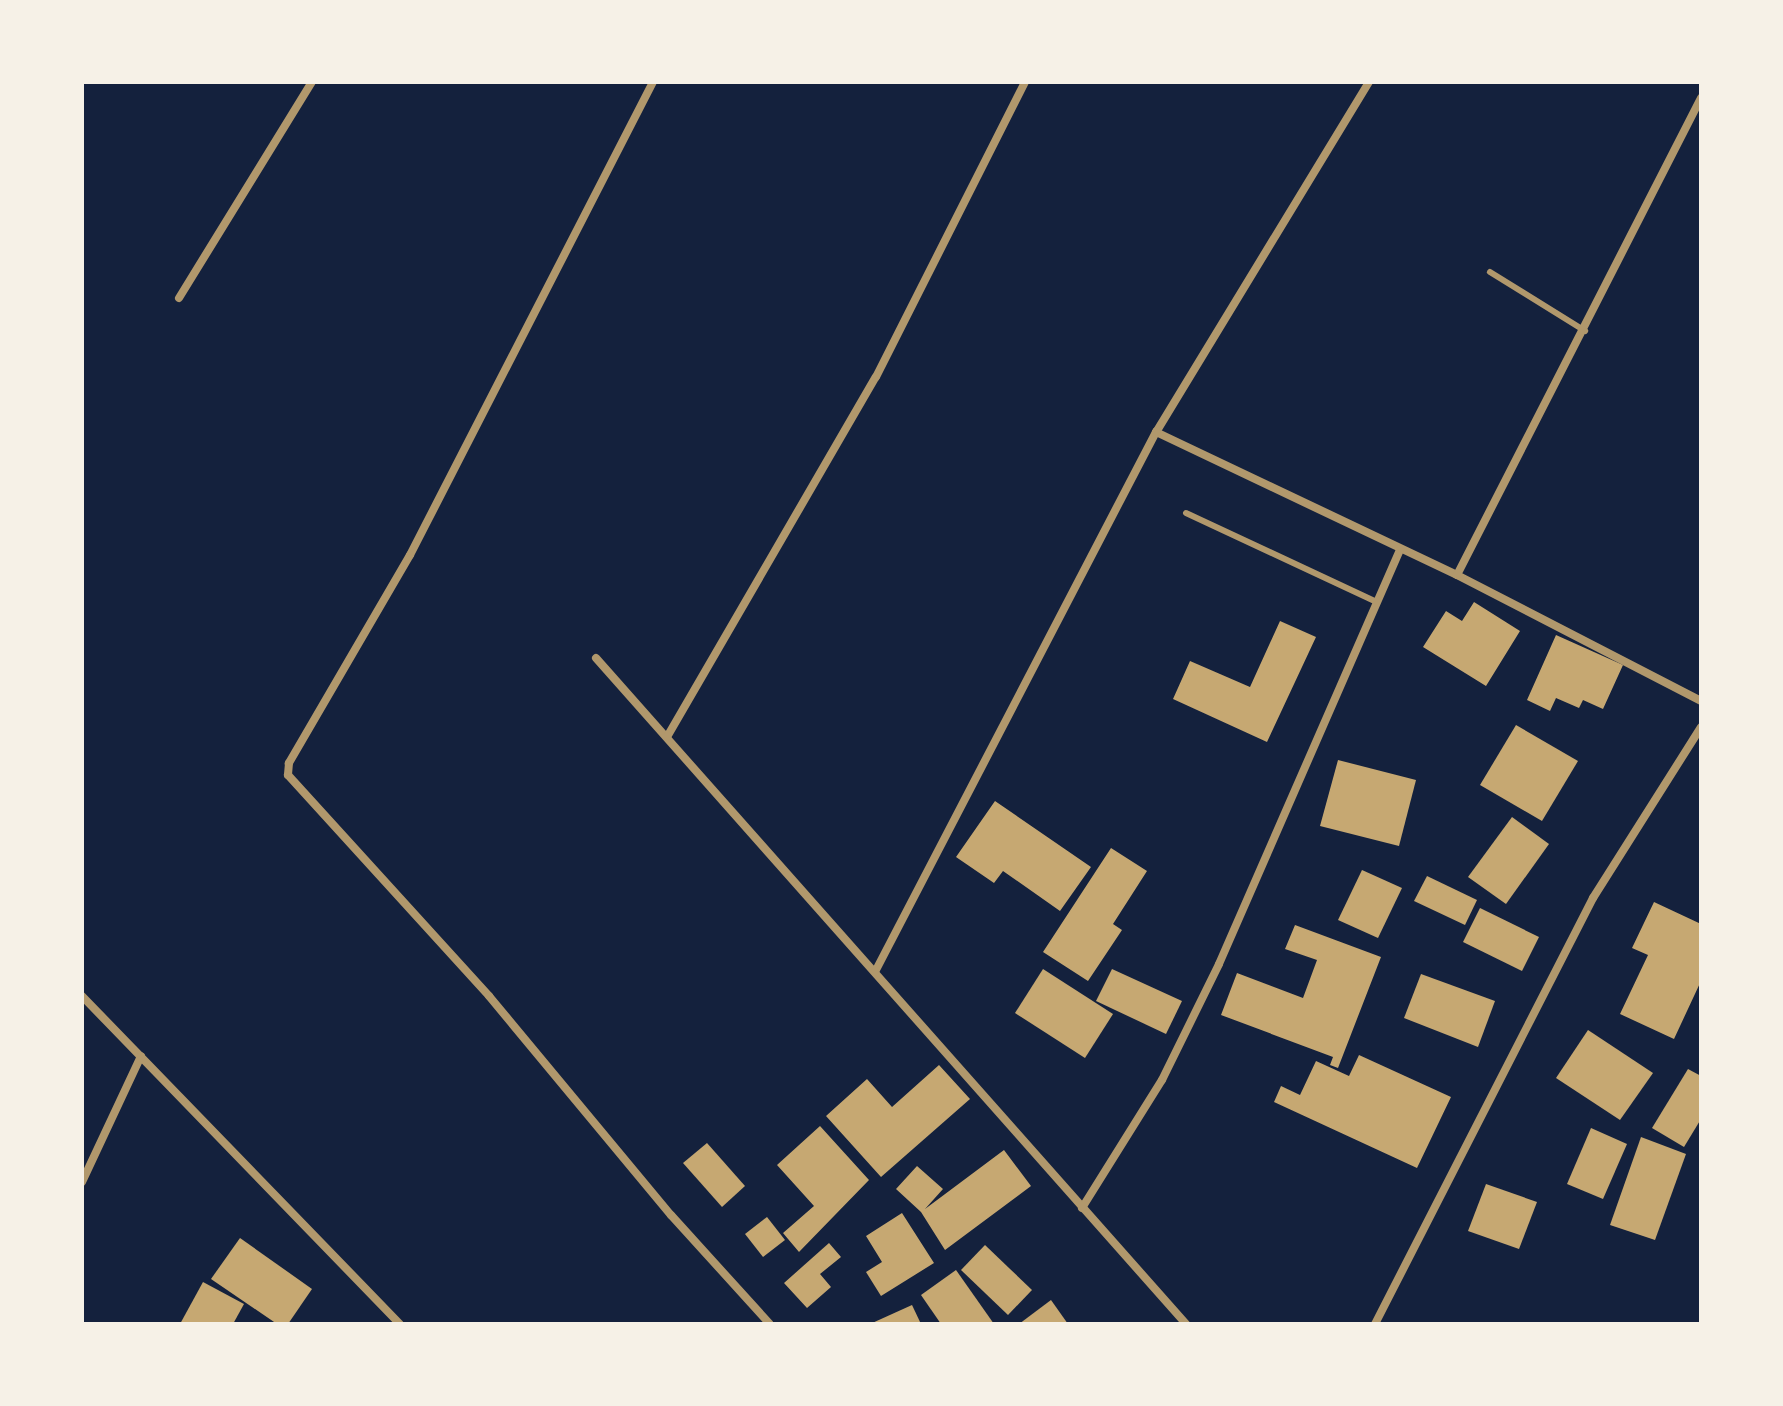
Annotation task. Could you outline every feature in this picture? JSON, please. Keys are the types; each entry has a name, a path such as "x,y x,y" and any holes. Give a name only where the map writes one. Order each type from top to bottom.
{"street":[{"path":"179,298 312,82"},
{"path":"653,82 410,555 289,763 288,775 489,996 770,1324"},
{"path":"667,737 876,377 1025,82"},
{"path":"876,970 1156,432 1369,82"},
{"path":"1457,575 1585,331 1701,98"},
{"path":"1156,432 1457,575 1701,701"},
{"path":"1082,1208 1162,1080 1219,964 1400,550"},
{"path":"596,658 876,970 1186,1324"},
{"path":"1375,1324 1593,898 1701,727"},
{"path":"82,996 400,1324"},
{"path":"82,1182 141,1056"}],"lane":[{"path":"1490,272 1585,331"},
{"path":"1186,513 1377,602"}],"building":[{"path":"1474,602 1520,631 1486,686 1423,647 1446,611 1462,621"},
{"path":"1280,621 1316,637 1267,742 1173,699 1190,661 1250,687"},
{"path":"1556,635 1623,665 1603,709 1583,700 1579,708 1556,698 1550,711 1527,700"},
{"path":"1516,725 1578,761 1542,821 1480,785"},
{"path":"1338,760 1416,780 1399,846 1320,826"},
{"path":"995,801 1091,867 1060,911 1003,871 994,883 956,857"},
{"path":"1512,817 1549,844 1506,904 1468,877"},
{"path":"1111,848 1147,871 1113,924 1122,930 1088,981 1043,952"},
{"path":"1362,870 1402,888 1378,938 1338,920"},
{"path":"1427,876 1477,900 1465,925 1414,901"},
{"path":"1654,902 1701,924 1701,981 1674,1039 1620,1014 1648,955 1632,948"},
{"path":"1480,908 1539,937 1522,971 1463,942"},
{"path":"1295,925 1381,957 1338,1068 1330,1065 1333,1057 1221,1015 1237,973 1303,998 1317,960 1285,949"},
{"path":"1043,969 1113,1014 1085,1058 1015,1013"},
{"path":"1112,969 1182,1001 1166,1034 1096,1001"},
{"path":"1421,974 1495,1001 1478,1047 1404,1018"},
{"path":"1588,1030 1653,1073 1620,1120 1556,1078"},
{"path":"1359,1055 1451,1097 1417,1168 1274,1102 1281,1086 1300,1095 1316,1061 1349,1076"},
{"path":"939,1065 970,1099 881,1177 826,1116 867,1079 892,1107"},
{"path":"1688,1069 1701,1076 1701,1119 1684,1147 1652,1128"},
{"path":"820,1126 869,1180 799,1252 783,1233 814,1206 777,1165"},
{"path":"1591,1128 1627,1144 1603,1199 1567,1184"},
{"path":"1641,1137 1686,1154 1655,1240 1610,1225"},
{"path":"707,1143 745,1186 722,1207 683,1163"},
{"path":"1004,1150 1031,1186 945,1250 921,1212 896,1189 917,1166 943,1189 925,1209"},
{"path":"1486,1184 1537,1202 1519,1249 1468,1231"},
{"path":"902,1213 934,1263 881,1296 866,1272 882,1262 866,1236"},
{"path":"767,1217 785,1240 763,1257 745,1234"},
{"path":"240,1238 312,1289 288,1324 277,1324 211,1279"},
{"path":"829,1243 841,1257 820,1274 831,1287 807,1308 784,1283"},
{"path":"985,1245 1032,1290 1008,1315 961,1270"},
{"path":"956,1270 994,1324 941,1324 921,1295"},
{"path":"203,1282 244,1304 233,1324 180,1324"},
{"path":"1051,1300 1068,1324 1019,1324"},
{"path":"912,1305 921,1324 870,1324"}]}
